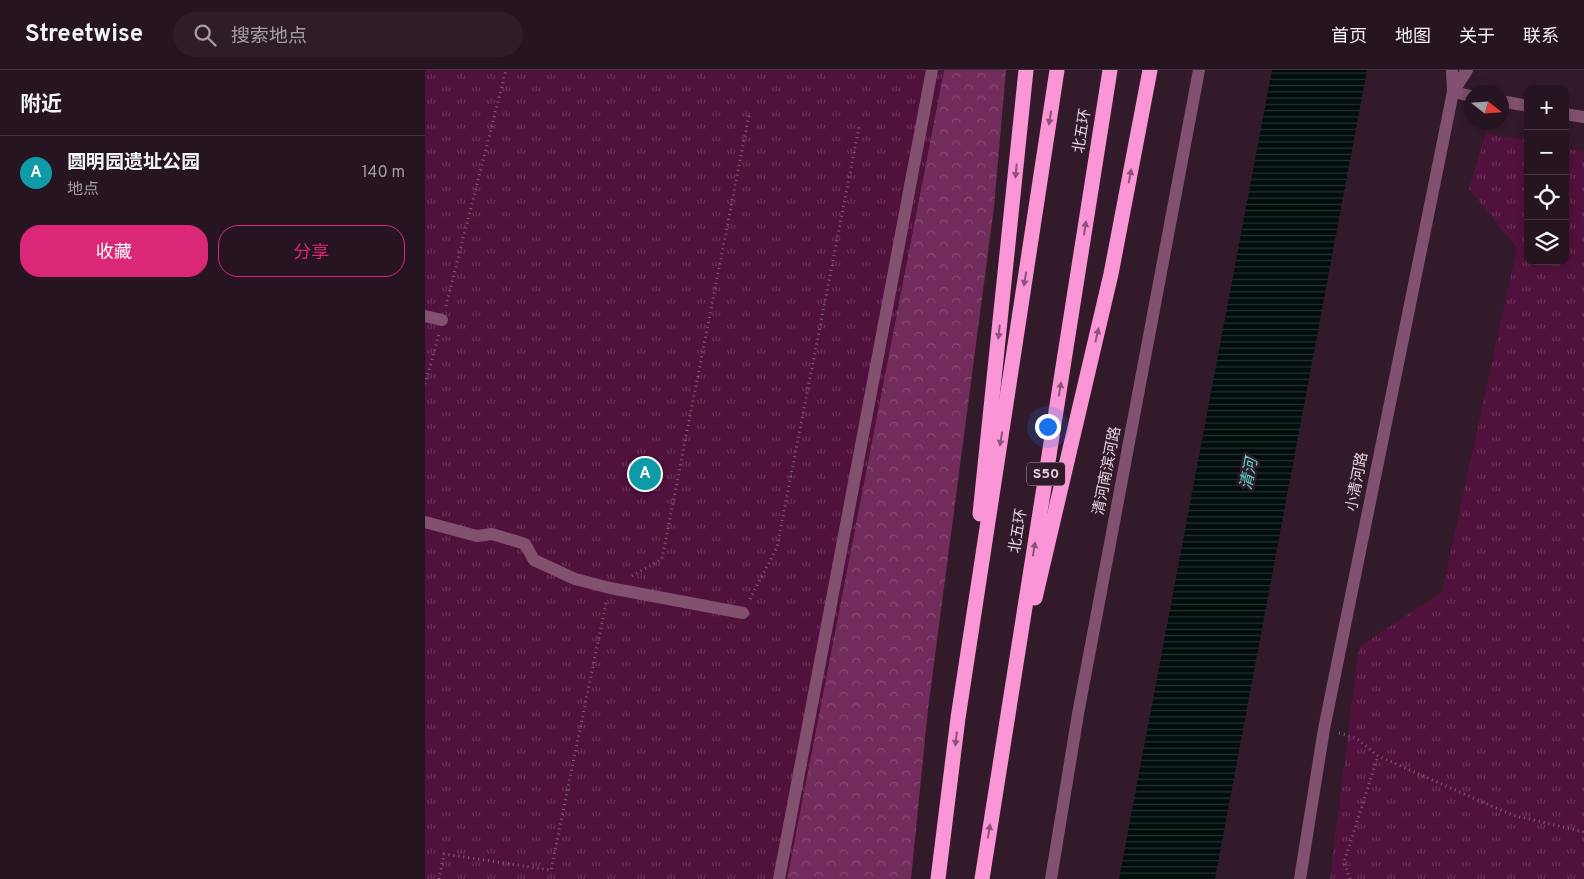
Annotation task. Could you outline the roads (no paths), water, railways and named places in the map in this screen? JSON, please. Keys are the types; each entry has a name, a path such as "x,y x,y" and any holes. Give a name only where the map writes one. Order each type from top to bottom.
{"highway":[{"path":"938,879 958,718 1026,70"},
{"path":"958,718 1057,70"},
{"name":"北五环","path":"982,879 1005,724 1112,70"},
{"path":"1005,724 1111,274 1150,70"}],"street":[{"path":"779,879 932,70"},
{"name":"清河南滨河路","path":"1051,879 1078,714 1199,70"},
{"name":"小清河路","path":"1300,879 1324,729 1453,92 1452,70"},
{"name":"小清河路","path":"1453,92 1467,70"},
{"path":"1453,92 1464,94"},
{"path":"1509,102 1524,105"},
{"path":"1569,115 1584,117"},
{"path":"425,316 442,320"},
{"path":"425,522 477,536 492,534 525,544 534,560 575,579 610,588 743,613"}],"water":[{"name":"清河","path":"1272,70 1367,70 1215,879 1119,879"}],"place":[{"name":"圆明园遗址公园","path":"645,474"}]}
